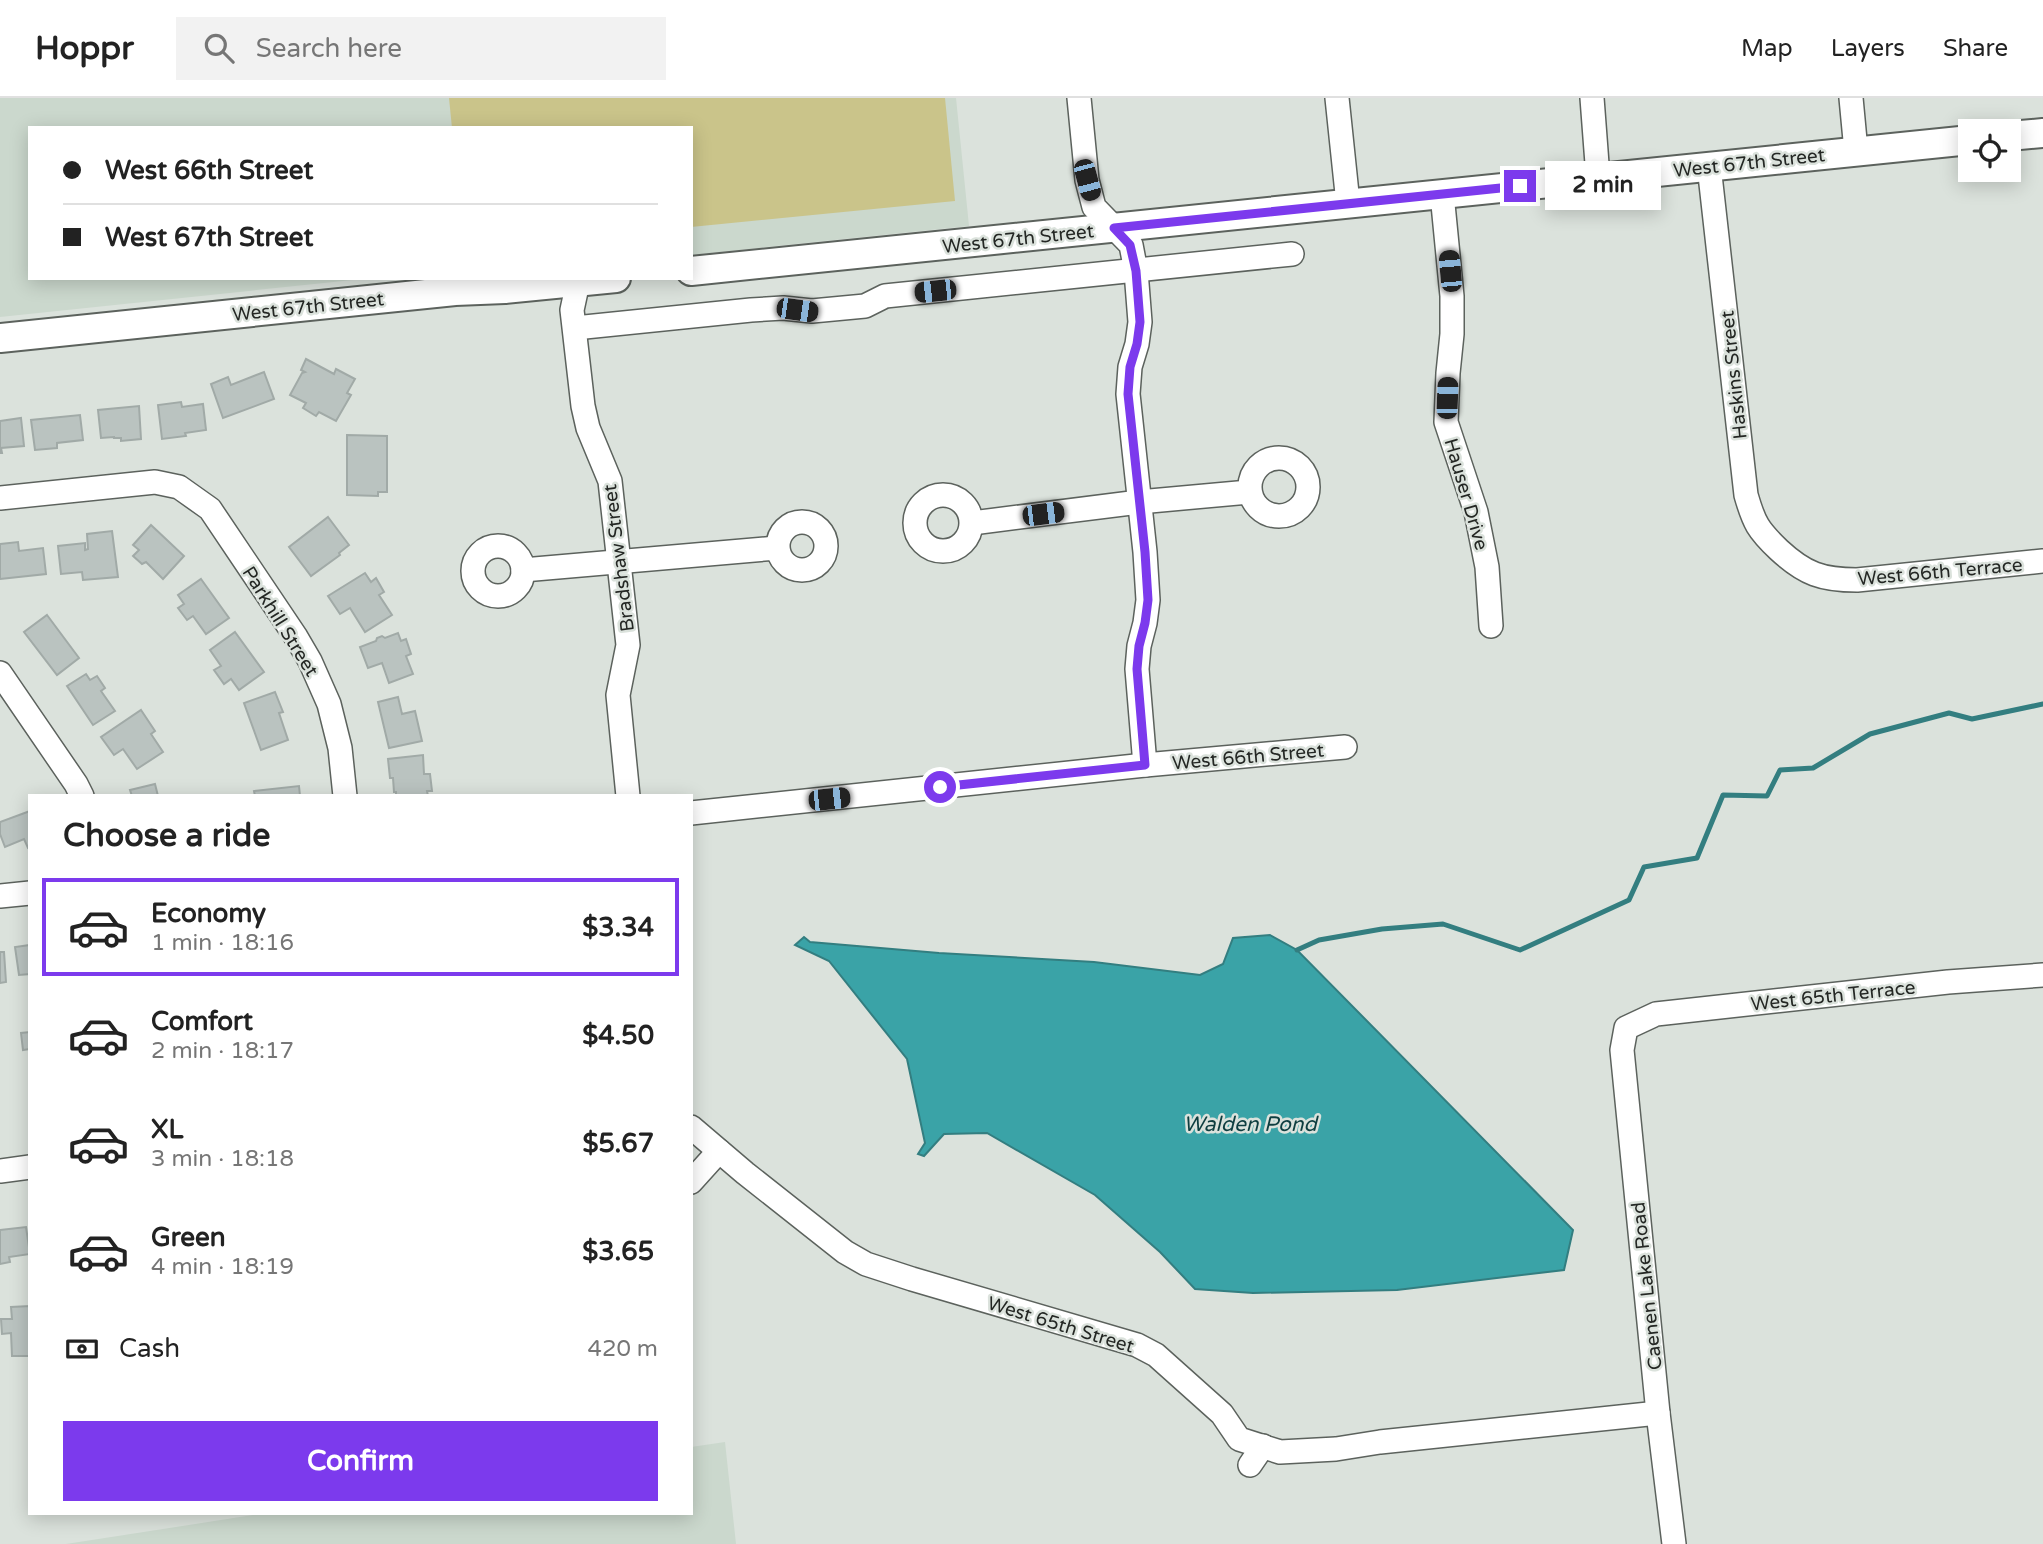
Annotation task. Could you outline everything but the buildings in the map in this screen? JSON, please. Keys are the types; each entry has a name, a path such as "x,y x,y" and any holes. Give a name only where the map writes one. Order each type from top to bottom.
{"street":[{"path":"1079,98 1087,180 1094,207 1130,245 1136,271 1140,322 1130,367 1128,394 1148,600 1137,669 1145,765"},
{"path":"1337,98 1348,203"},
{"path":"1592,98 1598,177"},
{"path":"1851,98 1856,150"},
{"path":"2021,135 2043,133"},
{"name":"West 67th Street","path":"693,271 1958,141"},
{"name":"Haskins Street","path":"1709,166 1746,495 1760,532 1796,567"},
{"name":"Hauser Drive","path":"1442,194 1452,296 1446,422 1476,512 1487,567 1491,626"},
{"path":"575,328 751,310 783,308 812,312 866,306 885,296 1292,254"},
{"name":"West 67th Street","path":"0,338 455,291 597,280"},
{"name":"Bradshaw Street","path":"578,282 572,310 588,428 610,481 620,561 628,645 618,695 628,794"},
{"name":"Parkhill Street","path":"0,498 155,482 179,486 210,509 310,662 334,722 345,794"},
{"path":"972,523 1139,502 1249,492"},
{"path":"523,570 777,548"},
{"name":"West 66th Terrace","path":"1796,567 1838,580 1857,580 2043,561"},
{"path":"0,673 81,794"},
{"name":"West 66th Street","path":"693,813 1145,765 1345,747"},
{"path":"0,896 28,893"},
{"name":"West 65th Terrace","path":"1626,1028 1656,1014 1948,982 2043,975"},
{"name":"Caenen Lake Road","path":"1626,1028 1622,1050 1658,1413 1674,1544"},
{"path":"693,1129 719,1151 693,1180"},
{"name":"West 65th Street","path":"719,1151 845,1252 866,1264 1137,1345 1156,1355 1222,1414 1239,1439 1256,1456 1658,1413"},
{"path":"0,1171 28,1167"}],"shaded area":[{"path":"0,98 956,98 969,226 693,255 693,126 28,126 28,280 353,280 0,317"},
{"path":"449,98 945,98 955,201 693,227 693,126 452,126"},
{"path":"725,1442 736,1544 66,1544 254,1515 693,1515 693,1447"}],"water":[{"name":"Walden Pond","path":"1270,935 1297,950 1573,1230 1564,1270 1397,1290 1253,1293 1195,1289 1160,1252 1095,1195 987,1133 944,1134 924,1156 918,1154 925,1143 907,1059 829,961 795,945 804,937 810,942 1094,962 1200,975 1223,964 1233,938"}],"waterway":[{"path":"1297,950 1319,940 1382,929 1443,924 1520,950 1629,900 1644,867 1697,858 1723,795 1767,796 1780,770 1813,768 1870,734 1949,713 1972,719 2043,704"}],"route":[{"path":"940,787 1145,765 1137,669 1148,600 1128,394 1130,367 1140,322 1136,271 1130,245 1114,228 1520,186"}]}
